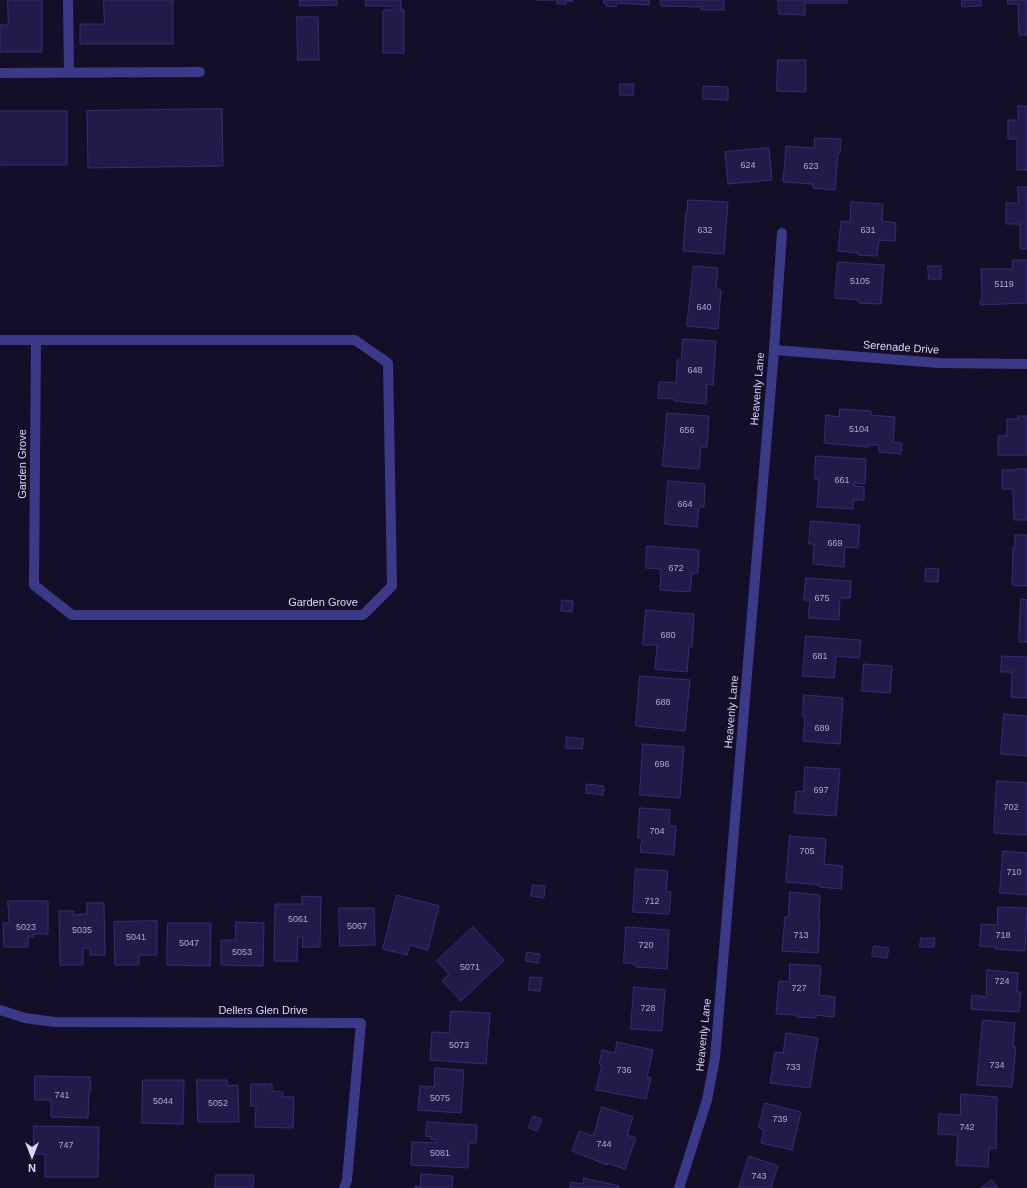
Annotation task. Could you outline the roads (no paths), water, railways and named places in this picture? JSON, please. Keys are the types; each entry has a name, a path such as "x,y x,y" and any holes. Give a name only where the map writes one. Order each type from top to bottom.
{"street":[{"path":"68,0 69,72"},
{"path":"0,73 200,72"},
{"name":"Heavenly Lane","path":"678,1188 707,1100 715,1058 774,350 782,233"},
{"name":"Garden Grove","path":"0,340 36,340 355,340 388,363 392,586 363,615 72,615 34,585 36,340"},
{"name":"Serenade Drive","path":"774,350 940,363 1027,364"},
{"name":"Dellers Glen Drive","path":"0,1010 25,1018 54,1022 361,1023 347,1180 344,1188"}]}
